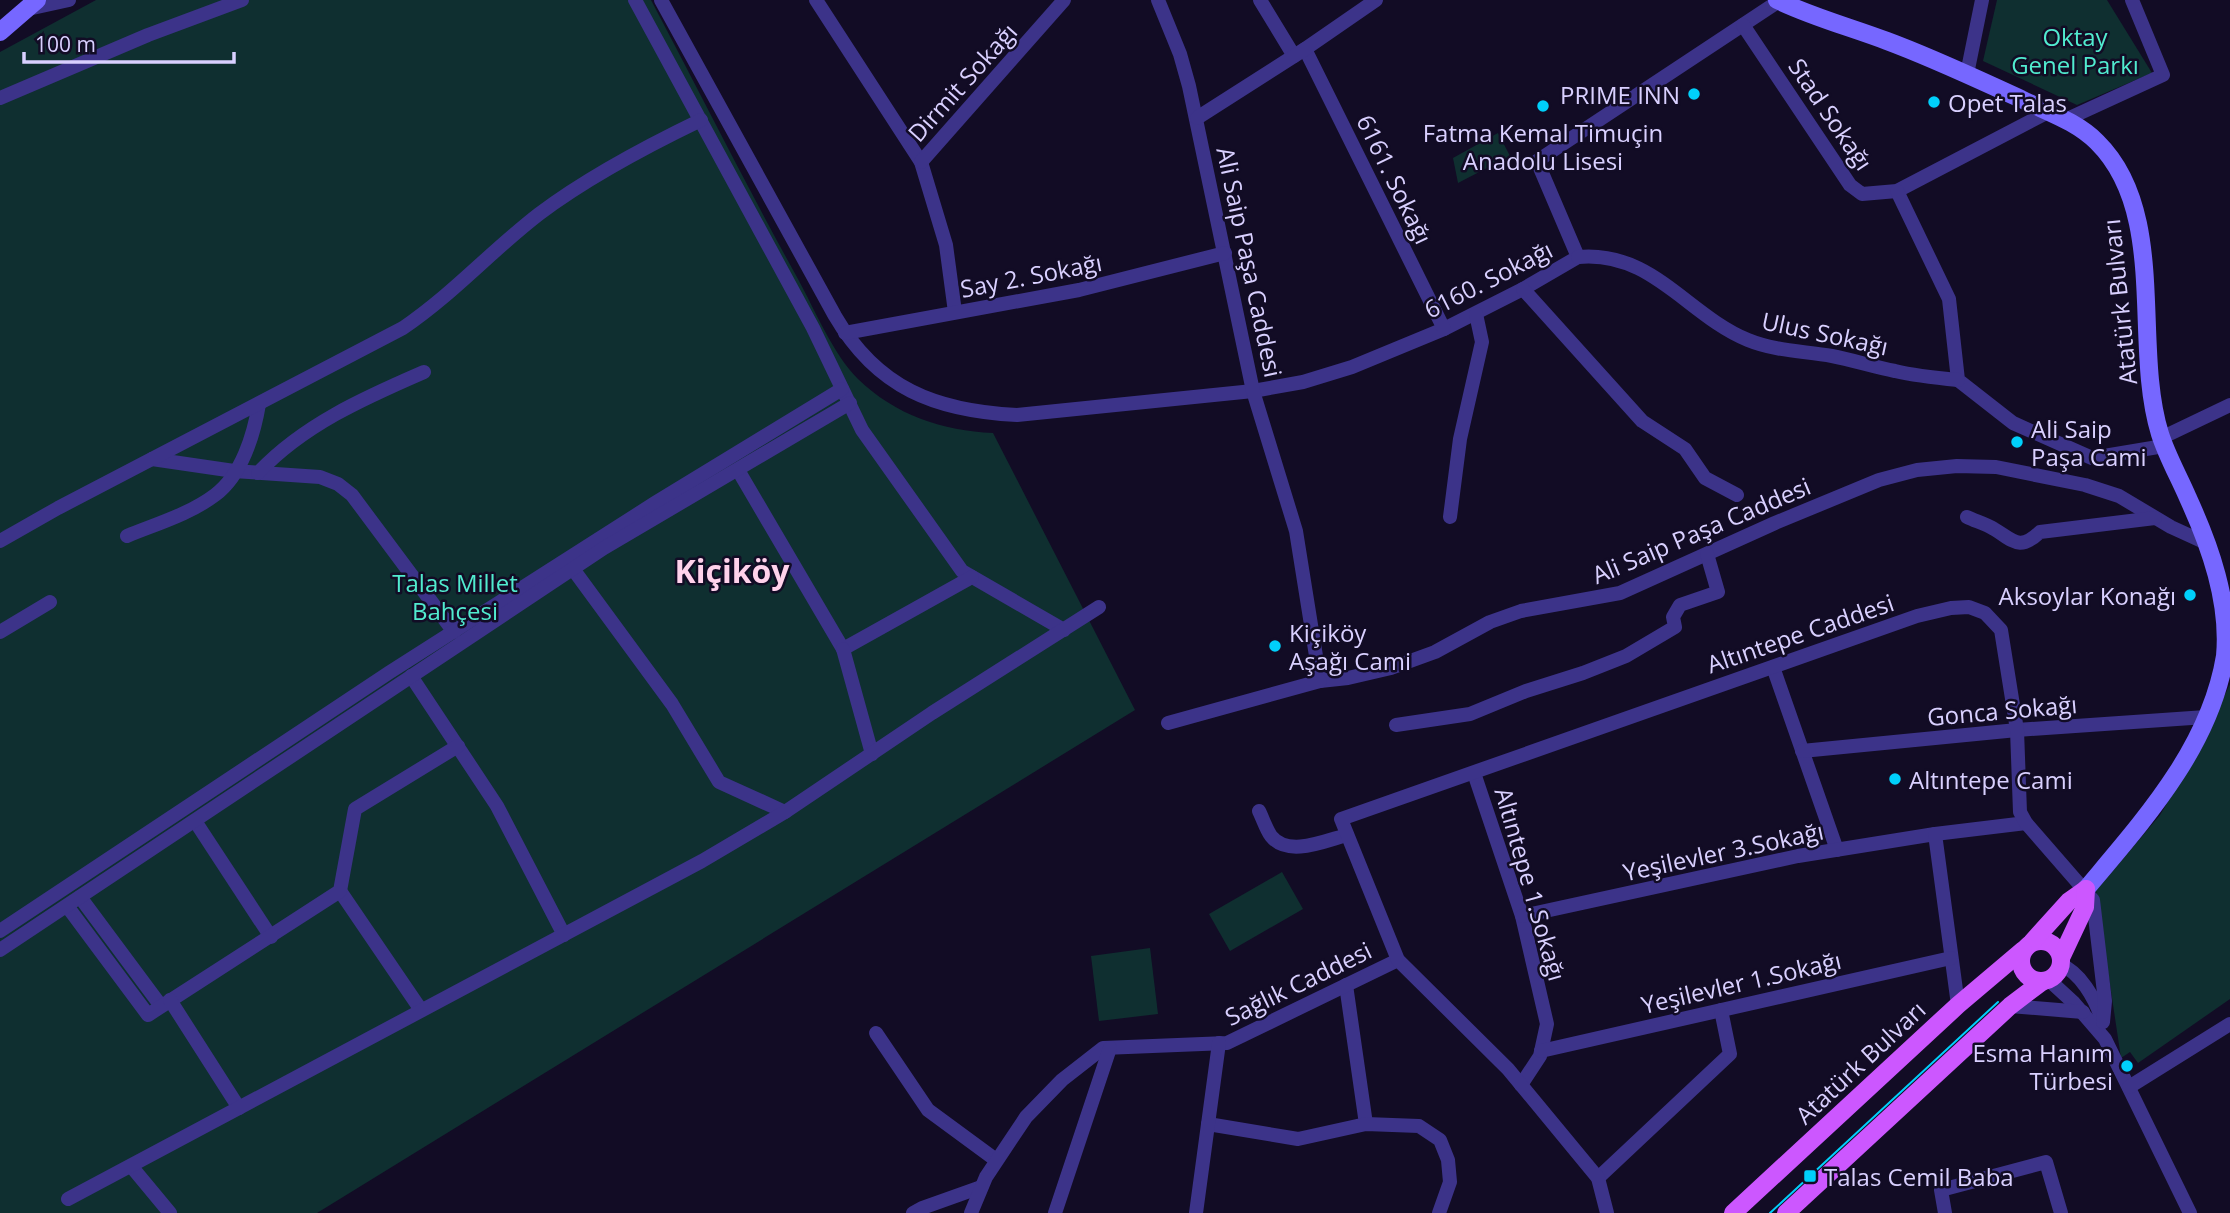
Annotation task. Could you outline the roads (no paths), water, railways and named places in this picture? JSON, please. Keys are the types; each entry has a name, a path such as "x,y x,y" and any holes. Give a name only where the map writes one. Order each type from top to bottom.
{"main road":[{"name":"Atatürk Bulvarı","path":"1733,1213 1958,1005 2027,946 2068,901 2086,889 2158,803 2206,717 2222,670 2228,639 2222,594 2206,543 2163,442 2153,403 2142,250 2130,194 2116,165 2099,144 2078,126 1967,74 1784,2"},
{"path":"0,32 32,4"},
{"name":"Atatürk Bulvarı","path":"2061,962 2085,907 2086,889"},
{"path":"1786,1213 2010,1006 2059,971 2059,952 2051,942 2038,940 2027,946 2020,961 2024,972 2032,979 2046,980"}],"street":[{"path":"32,4 69,0"},
{"path":"0,98 148,35 242,0"},
{"path":"635,0 813,328 862,430 962,571 1063,630"},
{"name":"6160. Sokağı","path":"661,0 845,333 870,363 898,385 924,398 978,412 1036,414 1247,392 1303,382 1333,373 1444,329 1523,289 1578,257 1537,161 1743,25 1784,2"},
{"path":"816,0 921,162 946,245 956,312"},
{"name":"Dirmit Sokağı","path":"921,162 1064,0"},
{"name":"Ali Saip Paşa Caddesi","path":"1158,0 1180,54 1197,118 1224,253 1247,392 1296,531 1320,681 1391,668 1435,652 1475,629 1506,616 1544,606 1589,601 1620,593 1879,480 1937,468 1996,467 2050,477 2119,496 2155,518 2206,543"},
{"name":"6161. Sokağı","path":"1260,0 1300,52 1444,329"},
{"path":"1197,118 1376,0"},
{"path":"1967,74 1982,0"},
{"path":"2065,120 2163,75 2132,0"},
{"name":"Stad Sokağı","path":"1743,25 1854,189 1866,195 1896,191 2048,112"},
{"path":"0,541 403,328 444,298 522,228 561,199 639,151 701,120"},
{"path":"1896,191 1949,299 1958,380 2013,423 2092,458 2163,442 2230,405"},
{"name":"Say 2. Sokağı","path":"845,333 1091,288 1224,253"},
{"name":"Ulus Sokağı","path":"1578,257 1608,258 1645,271 1672,287 1721,326 1763,345 1830,356 1897,372 1958,380"},
{"path":"1523,289 1642,421 1685,449 1705,478 1737,495"},
{"path":"1450,517 1460,439 1482,342 1476,314"},
{"path":"258,473 287,445 353,403 424,372"},
{"path":"0,932 390,672 655,503 842,389"},
{"path":"0,950 573,569 850,403"},
{"path":"127,536 192,508 216,494 234,471 251,439 259,404"},
{"path":"152,459 234,471 320,477 345,489 454,632"},
{"path":"737,470 843,649 872,754"},
{"path":"1967,517 1994,528 2010,541 2021,542 2032,539 2040,532 2155,518"},
{"path":"1396,725 1471,714 1526,691 1626,656 1675,627 1673,617 1680,605 1718,592 1707,554"},
{"path":"573,569 672,704 719,782 785,812"},
{"path":"843,649 972,577"},
{"path":"0,632 50,602"},
{"path":"68,1199 651,890 785,812 1099,607"},
{"name":"Altıntepe Caddesi","path":"1347,835 1341,819 1934,611 1969,607 1985,613 2001,630 2017,730 2020,812 2026,822"},
{"path":"1773,667 1837,850"},
{"path":"411,676 498,806 564,935"},
{"path":"1168,723 1320,681"},
{"name":"Gonca Sokağı","path":"1802,751 2017,730 2206,717"},
{"path":"421,1010 340,891 355,809 458,746"},
{"name":"Altıntepe 1.Sokağı","path":"1474,773 1522,916 1547,1024 1541,1051 1521,1085"},
{"path":"1259,811 1272,837 1284,845 1300,847 1347,835 1398,960"},
{"path":"195,821 271,937"},
{"path":"2026,822 2086,889 2095,908 2105,1001 2105,1039"},
{"name":"Yeşilevler 3.Sokağı","path":"1522,916 1837,850 2026,822"},
{"path":"1935,834 1958,1005"},
{"path":"67,906 148,1015 340,891"},
{"path":"80,897 165,1003 239,1108"},
{"name":"Yeşilevler 1.Sokağı","path":"1541,1051 1951,958"},
{"name":"Sağlık Caddesi","path":"971,1213 981,1187 1010,1138 1043,1098 1103,1048 1227,1043 1398,960 1508,1069 1598,1178 1607,1213"},
{"path":"2061,962 2072,970 2093,999 2103,1022"},
{"path":"2046,980 2083,1012 2105,1039 2190,1213"},
{"path":"1346,985 1366,1125"},
{"path":"2010,1006 2083,1012"},
{"path":"1598,1178 1730,1054 1721,1010"},
{"path":"2129,1087 2230,1024"},
{"path":"876,1033 928,1110 996,1160"},
{"path":"1196,1213 1219,1043"},
{"path":"1055,1213 1110,1048"},
{"path":"1208,1124 1298,1139 1366,1125 1419,1126 1440,1140 1448,1160 1450,1182 1439,1213"},
{"path":"1945,1213 1941,1190 2046,1162 2061,1213"},
{"path":"131,1166 170,1213"},
{"path":"913,1213 981,1187"}],"tram line":[{"path":"1770,1213 1998,1002"}],"place":[{"name":"PRIME INN","path":"1694,94"},
{"name":"Opet Talas","path":"1934,102"},
{"name":"Fatma Kemal Timuçin Anadolu Lisesi","path":"1543,106"},
{"name":"Ali Saip Paşa Cami","path":"2017,442"},
{"name":"Aksoylar Konağı","path":"2190,595"},
{"name":"Kiçiköy Aşağı Cami","path":"1275,646"},
{"name":"Altıntepe Cami","path":"1895,779"},
{"name":"Esma Hanım Türbesi","path":"2127,1066"},
{"name":"Talas Cemil Baba","path":"1810,1176"}],"district":[{"name":"Kiçiköy","path":"732,570"}],"park label":[{"name":"Oktay Genel Parkı","path":"2075,50"},
{"name":"Talas Millet Bahçesi","path":"455,596"}]}
